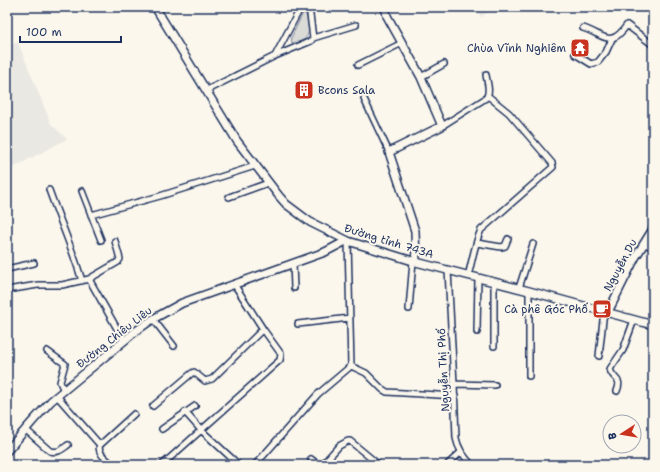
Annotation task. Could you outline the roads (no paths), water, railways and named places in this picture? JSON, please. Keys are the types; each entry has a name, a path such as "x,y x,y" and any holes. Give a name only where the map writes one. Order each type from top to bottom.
{"street":[{"name":"Đường tỉnh 743A","path":"155,7 237,141 268,183 286,204 305,219 347,241 415,262 606,311 653,325"},
{"path":"275,56 301,7"},
{"path":"309,7 313,38"},
{"path":"385,7 388,16 421,77 442,126"},
{"path":"207,90 275,56 311,41 313,38 356,25"},
{"path":"575,54 591,64 598,62 606,52 612,39 620,34 627,25 653,45"},
{"path":"583,28 612,39"},
{"path":"358,65 402,43"},
{"path":"421,77 444,64"},
{"path":"486,75 488,96"},
{"path":"389,152 442,126 488,96"},
{"path":"468,276 481,230 553,168 552,163 510,114 488,96"},
{"path":"364,99 389,152 415,230 415,262 409,309"},
{"path":"91,215 160,196 255,166"},
{"path":"229,197 268,183"},
{"path":"49,190 64,233 76,260 82,281"},
{"path":"82,192 101,240"},
{"name":"Nguyễn Du","path":"599,356 606,311 653,229"},
{"path":"477,243 501,248 505,246 508,239"},
{"path":"7,290 38,285 62,285 89,279 118,262 120,259 116,241"},
{"path":"347,241 351,366"},
{"name":"Đường Chiêu Liêu","path":"7,451 25,429 58,396 124,341 153,319 174,306 325,252 347,241"},
{"path":"644,243 653,248"},
{"path":"519,288 533,244"},
{"path":"7,269 34,263"},
{"path":"293,263 294,288"},
{"name":"Nguyễn Thị Phố","path":"448,270 456,438 461,452 472,465"},
{"path":"477,332 478,278"},
{"path":"89,279 124,341"},
{"path":"494,282 494,346"},
{"path":"166,464 201,430 280,360 281,354 234,284"},
{"path":"529,376 530,291"},
{"path":"298,324 350,318"},
{"path":"153,319 174,346"},
{"path":"617,391 620,385 619,381 610,372 610,369 623,350 634,320"},
{"path":"153,406 194,372 205,381 212,380 264,329"},
{"path":"47,351 65,364 60,382 64,391"},
{"path":"351,366 366,373 387,392 455,396"},
{"path":"254,465 318,394 351,366"},
{"path":"454,384 495,384"},
{"path":"58,396 100,445"},
{"path":"162,429 194,406"},
{"path":"185,412 201,430 239,465"},
{"path":"113,465 99,452 98,450 100,445 134,414"},
{"path":"25,429 50,451 60,451 68,444"},
{"path":"322,465 339,446 350,441 379,465"},
{"path":"447,465 461,452"},
{"path":"311,458 319,465"}],"place":[{"name":"Chùa Vĩnh Nghiêm","path":"580,48"},
{"name":"Bcons Sala","path":"304,90"},
{"name":"Cà phê Góc Phố","path":"602,309"}]}
